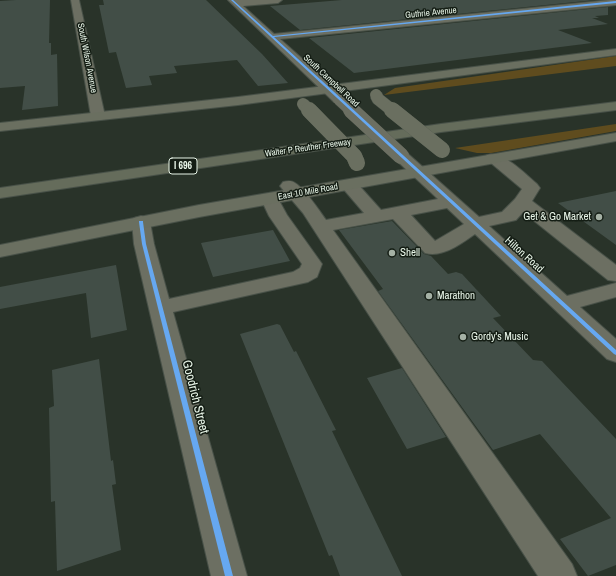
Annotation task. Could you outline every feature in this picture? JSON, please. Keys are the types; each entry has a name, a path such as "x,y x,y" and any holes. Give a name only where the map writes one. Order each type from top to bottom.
{"highway":[{"name":"Walter P Reuther Freeway","path":"0,193 441,128 616,106"}],"main road":[{"path":"0,126 264,98 334,94 524,64 616,52"},
{"path":"493,158 471,159 442,150 384,104 376,95 380,90 392,86 524,64"},
{"path":"264,98 287,100 303,104 354,156 357,163 354,169 343,175 284,193"},
{"name":"East 10 Mile Road","path":"0,251 284,193 349,185 616,137"}],"street":[{"name":"South Wilson Avenue","path":"75,0 98,116"},
{"path":"234,2 278,0"},
{"name":"South Campbell Road","path":"234,2 419,172"},
{"name":"Guthrie Avenue","path":"272,37 616,2"},
{"path":"398,213 432,249 462,234 476,224 509,216 522,202 531,188 508,168 493,158"},
{"name":"Hilton Road","path":"419,172 616,353"},
{"path":"349,185 377,217"},
{"path":"160,308 300,277 309,272 312,264 278,216 284,193 310,210 559,576"},
{"path":"321,227 451,202"},
{"path":"522,202 616,275"},
{"name":"Goodrich Street","path":"141,222 144,244 229,576"},
{"path":"564,304 616,290"}],"shaded area":[{"path":"616,56 616,66 384,95 395,88"},
{"path":"616,124 616,131 491,153 477,153 455,148"}],"building":[{"path":"50,0 49,43 51,43 51,55 57,54 58,106 22,110 25,86 0,88 0,1"},
{"path":"103,0 206,0 262,54 288,83 258,86 237,60 174,66 177,73 149,76 152,85 126,88 116,52 109,53 99,5 104,5"},
{"path":"342,0 595,0 300,30 270,6"},
{"path":"608,7 608,15 595,16 599,18 592,18 608,24 558,30 592,43 354,73 309,38"},
{"path":"616,191 616,245 558,203"},
{"path":"392,221 424,254 431,256 448,274 456,272 462,274 501,316 493,318 533,360 542,361 616,439 616,565 588,576 560,539 611,518 540,434 493,450 378,291 383,289 339,230"},
{"path":"273,230 290,261 213,277 201,243"},
{"path":"116,265 127,330 91,338 86,293 0,309 0,287"},
{"path":"277,324 280,325 294,352 296,351 336,430 332,431 402,576 340,576 332,555 329,556 240,334"},
{"path":"99,359 111,461 113,460 116,484 112,485 121,550 57,571 55,501 51,502 49,408 54,406 52,370"},
{"path":"402,368 446,437 407,449 367,378"}],"cycle path":[{"path":"232,0 616,353"},
{"path":"272,37 616,2"},
{"path":"141,222 144,244 229,576"}],"place":[{"name":"Get & Go Market","path":"599,217"},
{"name":"Shell","path":"392,253"},
{"name":"Marathon","path":"429,296"},
{"name":"Gordy's Music","path":"463,337"}]}
